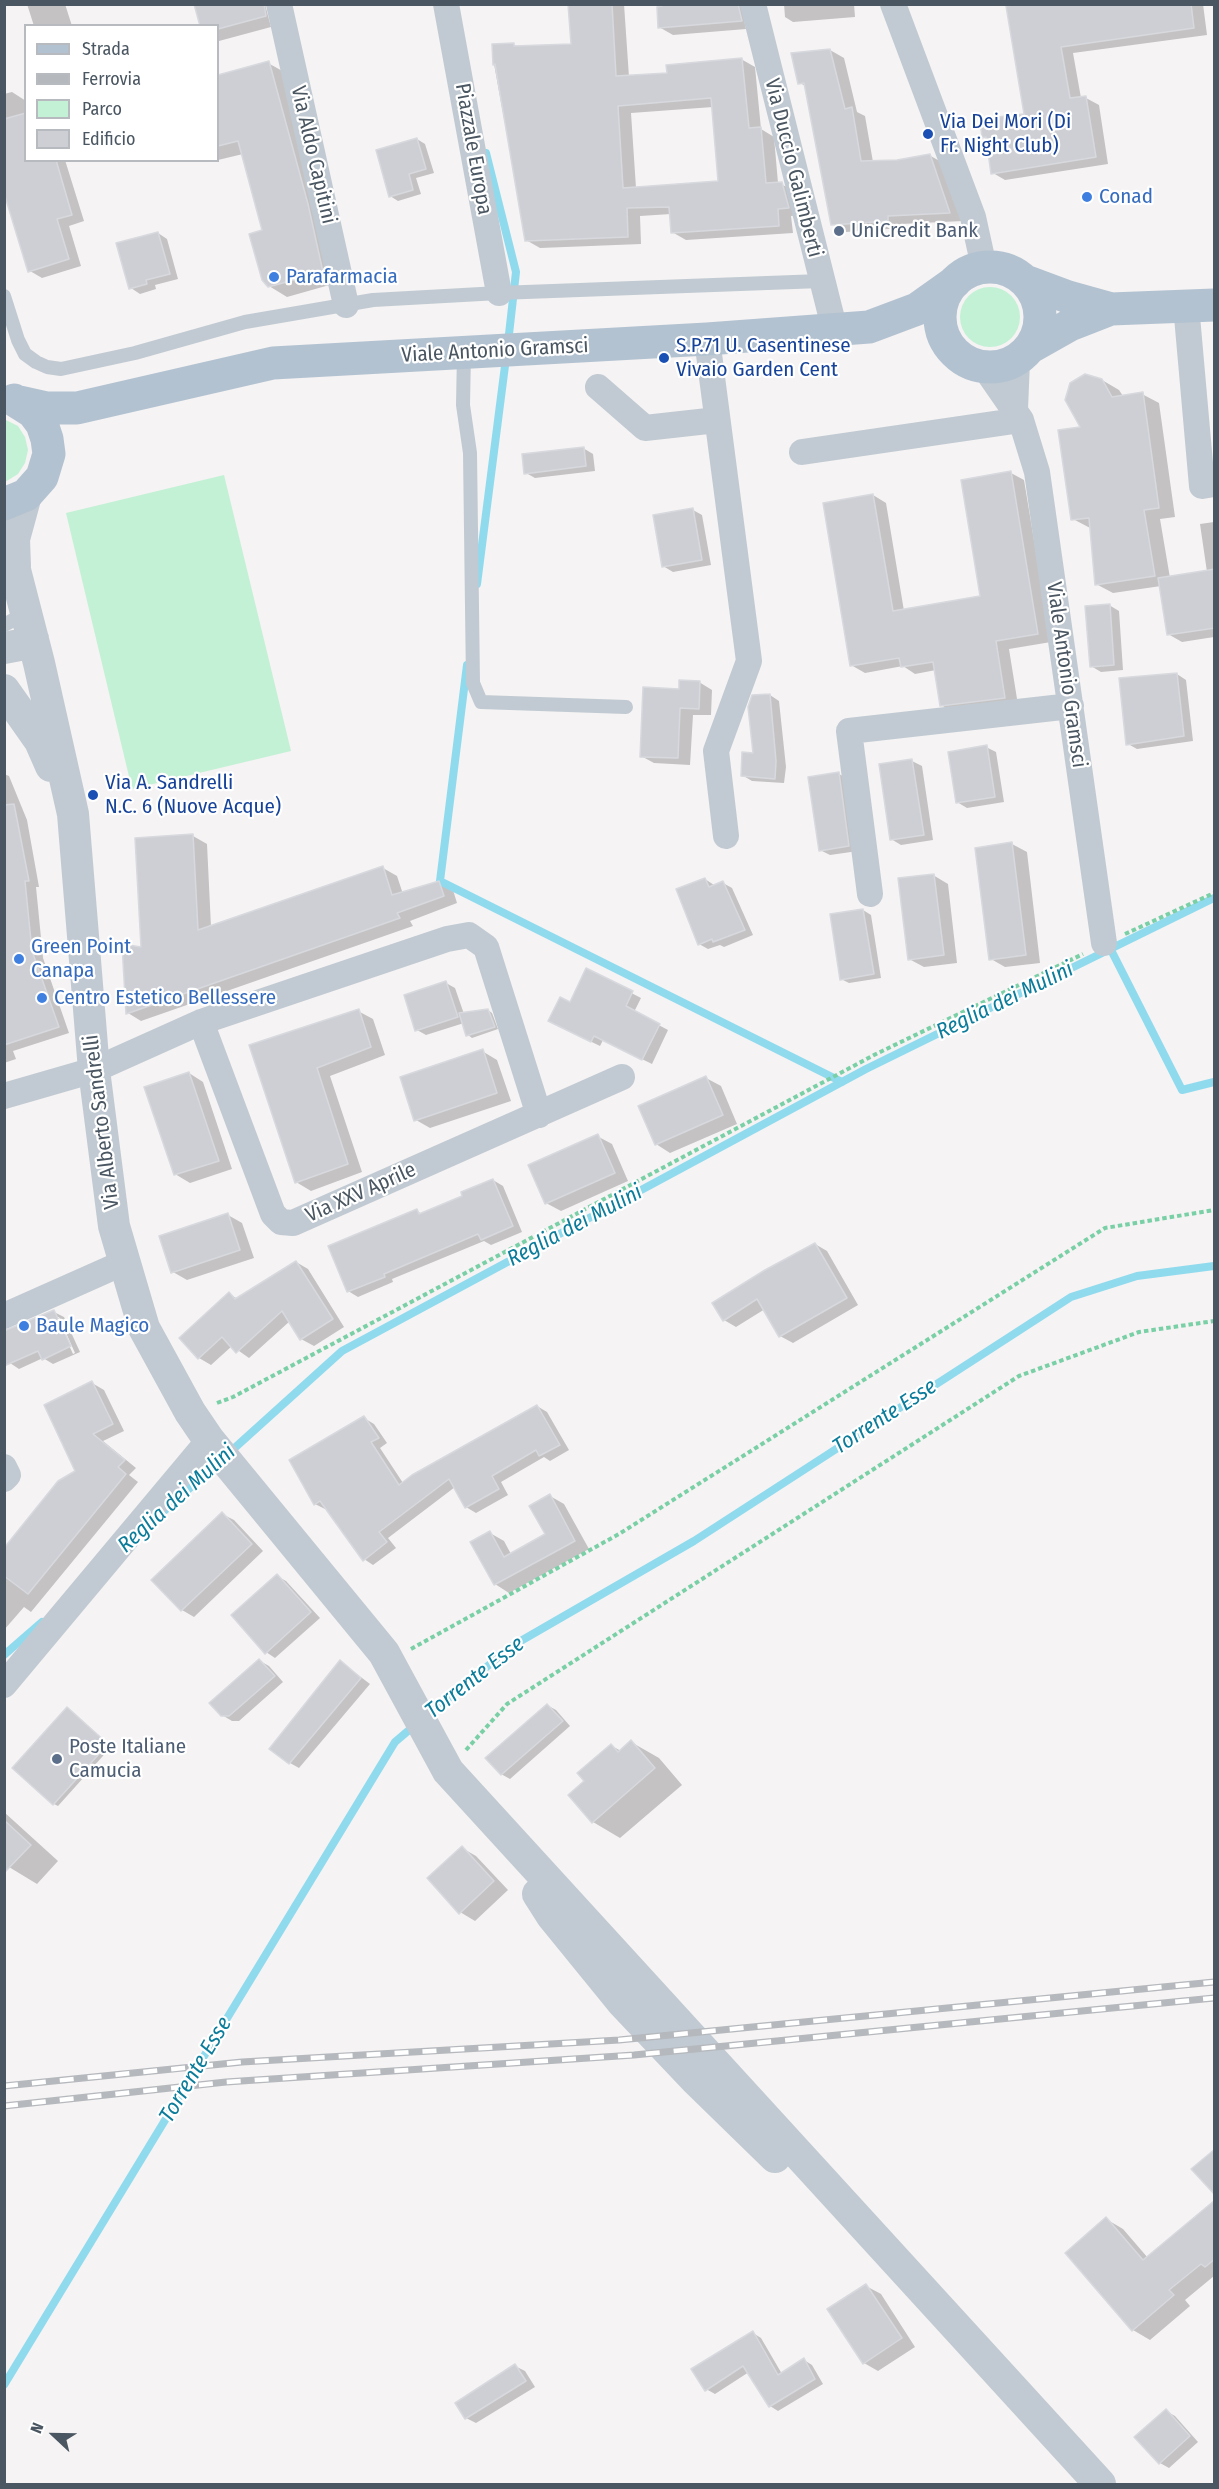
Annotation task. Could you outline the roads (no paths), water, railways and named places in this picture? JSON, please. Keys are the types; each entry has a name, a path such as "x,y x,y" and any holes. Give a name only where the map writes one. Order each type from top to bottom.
{"main road":[{"path":"984,267 1006,270 1025,281 1068,297 1111,309"},
{"name":"Viale Antonio Gramsci","path":"12,399 47,408 77,408 273,363 835,332 869,327 917,309 968,272 984,267"},
{"name":"Viale Antonio Gramsci","path":"1024,354 1038,334 1040,313 1034,293 1025,281"},
{"name":"Viale Antonio Gramsci","path":"955,282 945,296 940,313 942,331 949,347 973,363"},
{"path":"973,363 1001,367 1071,324 1111,309 1200,305"},
{"name":"Viale Antonio Gramsci","path":"869,327 919,336 973,363"},
{"name":"Viale Antonio Gramsci","path":"49,454 69,429 90,412 124,396"},
{"name":"Viale Antonio Gramsci","path":"12,399 33,412 42,424 48,439 49,454 42,477 15,499"}],"street":[{"name":"Via Aldo Capitini","path":"279,4 346,305"},
{"name":"Piazzale Europa","path":"446,4 499,293"},
{"name":"Via Duccio Galimberti","path":"753,4 835,332"},
{"path":"893,4 973,217 984,267"},
{"path":"1200,305 1202,486 1215,484"},
{"path":"707,339 749,661 716,751 726,836"},
{"name":"Viale Antonio Gramsci","path":"1018,415 1024,354"},
{"name":"Viale Antonio Gramsci","path":"973,363 1018,415 1037,472 1104,943"},
{"path":"598,387 645,428 717,420"},
{"path":"802,452 1018,415"},
{"name":"Via Alberto Sandrelli","path":"15,499 14,539 10,556 17,631 73,814 94,1070 114,1226 144,1328 190,1412 209,1440 386,1657 448,1771 490,1817 552,1916 622,2002 695,2079 780,2162 875,2236 1100,2484"},
{"name":"Via Alberto Sandrelli","path":"4,690 40,741 73,814"},
{"path":"870,894 849,731 1071,705"},
{"path":"4,1096 94,1070 201,1022 447,939 469,935 486,947 539,1115"},
{"name":"Via XXV Aprile","path":"201,1022 273,1214 281,1222 293,1222 622,1077"},
{"path":"4,1316 125,1262"},
{"path":"4,1685 209,1440"},
{"path":"4,1467 8,1475 4,1479"}],"lane":[{"path":"4,296 18,340 26,354 47,367 61,369 135,353 245,322 373,300 821,280"},
{"path":"464,353 463,405 470,453 472,683 482,702 626,707"}],"waterway":[{"path":"486,153 516,272 508,343"},
{"path":"477,584 506,358"},
{"path":"467,665 440,881 842,1082"},
{"name":"Reglia dei Mulini","path":"229,1453 342,1351 866,1069 1214,898"},
{"path":"1111,950 1182,1090 1214,1082"},
{"name":"Torrente Esse","path":"427,1716 512,1646 694,1541 1071,1297 1137,1276 1214,1266"},
{"name":"Reglia dei Mulini","path":"164,1511 218,1463"},
{"name":"Reglia dei Mulini","path":"4,1655 42,1622"},
{"name":"Torrente Esse","path":"4,2385 395,1742 415,1725"}],"railway":[{"path":"4,2086 242,2062 619,2040 1214,1982"},
{"path":"4,2106 226,2082 634,2055 1214,1998"}],"place":[{"name":"Via Dei Mori (Di Fr. Night Club)","path":"928,134"},
{"name":"Conad","path":"1087,197"},
{"name":"UniCredit Bank","path":"839,231"},
{"name":"Parafarmacia","path":"274,277"},
{"name":"S.P.71 U. Casentinese Vivaio Garden Cent","path":"664,358"},
{"name":"Via A. Sandrelli N.C. 6 (Nuove Acque)","path":"93,795"},
{"name":"Green Point Canapa","path":"19,959"},
{"name":"Centro Estetico Bellessere","path":"42,998"},
{"name":"Baule Magico","path":"24,1326"},
{"name":"Poste Italiane Camucia","path":"57,1759"}]}
